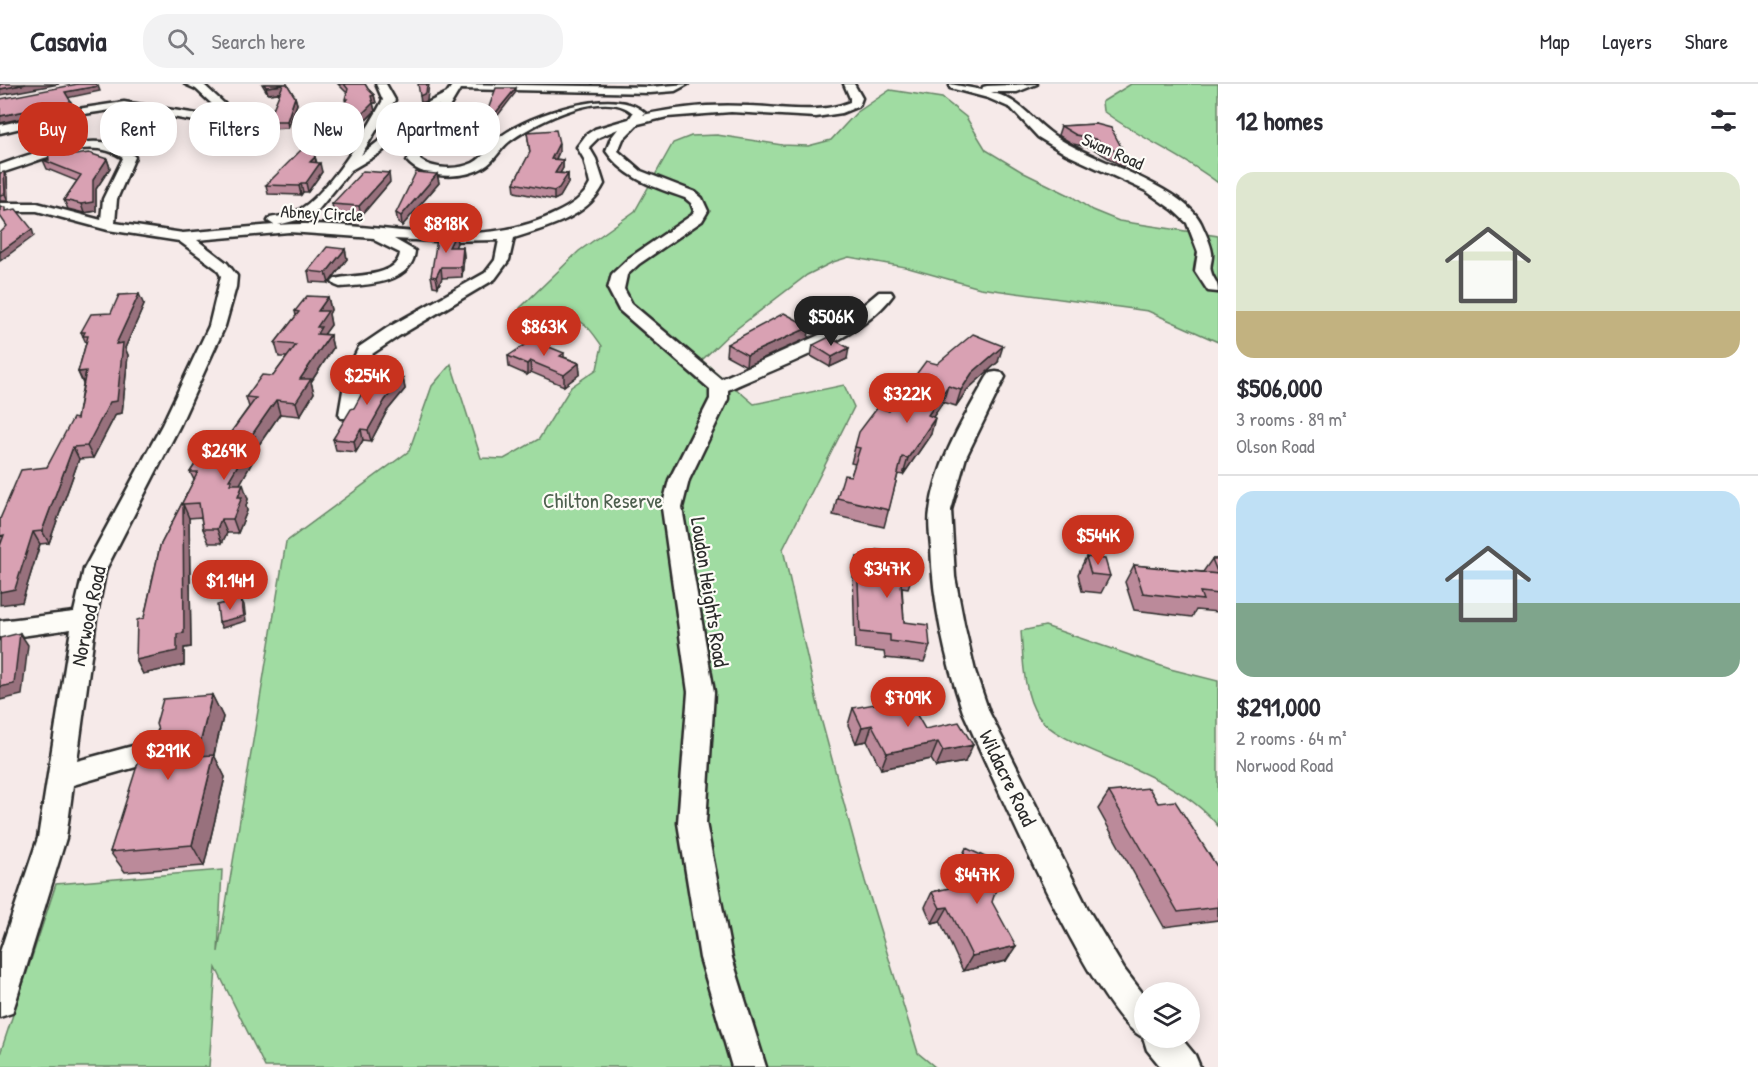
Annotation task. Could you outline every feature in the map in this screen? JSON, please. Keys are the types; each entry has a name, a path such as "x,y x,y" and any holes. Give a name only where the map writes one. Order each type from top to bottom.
{"street":[{"name":"Abney Circle","path":"0,207 37,207 108,226 183,237 302,214 318,203 346,168 386,106 389,100 381,84"},
{"path":"561,89 572,84"},
{"path":"346,168 367,159 432,104 456,88 650,90 675,88 683,84"},
{"name":"Abney Circle","path":"215,232 289,228 435,237 507,235 562,216 592,194 597,184 590,159 583,147 587,139 601,130 659,114 738,110 829,113 855,104 856,98 849,84"},
{"path":"947,85 1017,89 1032,84"},
{"path":"0,129 71,113 124,105 225,123 236,120 198,85"},
{"name":"Swan Road","path":"947,85 992,96 1015,106 1042,134 1070,151 1151,188 1178,207 1193,220 1205,252 1203,271 1214,288"},
{"path":"456,88 414,156 413,161 416,164 440,170 466,170 482,164 503,141 525,126 581,102 596,101 635,107 639,113 635,120 615,138 612,151 618,161 637,174 690,195 697,201 701,211 697,218 634,261 620,274 616,289 625,307 718,387 843,331 885,295"},
{"path":"0,169 75,147 104,146 125,152 129,157 128,163 110,199 108,226"},
{"path":"340,282 387,276 407,260 408,251 369,233"},
{"path":"348,414 355,373 365,351 393,332 490,276 502,260 507,235"},
{"name":"Norwood Road","path":"0,1001 52,837 84,619 95,570 171,425 217,326 228,287 229,276 222,266 183,237"},
{"name":"Wildacre Road","path":"996,377 973,420 940,507 942,563 966,685 976,712 1078,922 1113,980 1134,1008"},
{"name":"Loudon Heights Road","path":"718,387 719,399 679,480 672,508 701,692 692,823 716,958 749,1067"},
{"path":"0,630 84,619"},
{"path":"61,777 155,751"},
{"path":"1167,1048 1183,1067"}],"green space":[{"path":"1131,84 1218,84 1218,183 1103,111 1102,102"},
{"name":"Chilton Reserve","path":"890,90 942,98 966,117 986,150 1024,173 1071,196 1092,210 1119,221 1218,236 1218,342 1148,311 980,288 905,267 849,257 807,275 727,336 702,360 754,404 844,385 854,407 783,549 820,715 865,881 918,1053 935,1067 265,1067 216,968 209,1067 0,1067 0,1054 56,884 222,870 218,952 286,542 409,451 432,386 451,364 481,458 504,459 539,439 571,387 597,369 602,346 589,329 577,320 520,308 579,251 635,211 673,143 691,136 717,135 782,145 808,146 831,140 856,113"},
{"path":"1045,626 1170,669 1218,681 1218,826 1195,803 1181,793 1136,769 1069,740 1044,723 1029,697 1023,663 1021,631"}],"building":[{"path":"0,84 26,84 0,89"},
{"path":"78,84 98,86 65,92 71,102 18,102 18,112 0,116 0,99"},
{"path":"264,84 287,84 295,97 287,121 280,121 280,102 276,102 283,85 266,87"},
{"path":"344,84 365,84 374,95 371,96 373,103 364,112 364,102 346,102 348,89"},
{"path":"418,84 427,84 426,93 420,96"},
{"path":"496,88 516,88 500,108 500,102 491,102"},
{"path":"1096,124 1111,128 1127,158 1095,139 1076,135 1061,126"},
{"path":"556,130 559,143 551,159 563,160 555,173 568,174 559,188 554,191 514,183 530,152 527,132"},
{"path":"89,153 107,159 93,180 93,202 81,204 64,200 81,175 43,160 49,160 49,156 88,156"},
{"path":"295,156 315,156 310,162 320,163 306,183 301,183 299,186 266,185"},
{"path":"363,171 389,173 359,206 332,204"},
{"path":"4,172 5,194 0,195 0,173"},
{"path":"416,172 437,174 401,216 396,213"},
{"path":"0,206 5,207 5,211 16,209 32,229 0,252 0,233 7,226 0,216"},
{"path":"448,213 467,214 462,226 442,226"},
{"path":"438,233 456,233 449,247 463,247 461,267 441,267 436,277 431,276"},
{"path":"327,247 345,249 326,273 308,271"},
{"path":"139,294 116,344 123,343 117,401 110,402 87,446 73,447 42,531 33,532 15,589 0,592 0,546 4,535 0,536 0,519 21,470 47,467 73,418 77,419 86,371 78,372 88,336 83,336 85,332 81,332 91,314 111,313 119,295"},
{"path":"307,296 328,297 318,311 328,311 317,327 321,327 317,334 330,335 300,379 311,379 296,402 276,400 251,436 255,436 229,480 232,480 230,484 243,484 238,497 242,497 233,519 221,519 217,529 203,529 199,503 183,504 184,633 177,634 177,651 136,660 137,620 144,618 160,546 198,472 190,472 200,457 196,457 211,434 229,435 256,398 246,397 262,375 273,376 296,345 275,343 299,312 295,311"},
{"path":"784,313 810,327 747,355 727,344"},
{"path":"973,334 1003,346 972,373 961,390 948,386 928,415 935,418 908,458 902,457 889,510 837,498 844,475 851,476 860,448 855,447 859,432 878,407 889,411 926,361 937,364"},
{"path":"829,337 849,348 832,357 813,345"},
{"path":"532,340 564,353 560,356 579,363 564,375 530,361 527,364 508,356"},
{"path":"373,373 403,378 385,400 368,430 361,429 354,441 333,439 351,409 354,408"},
{"path":"877,550 912,554 914,571 900,569 904,622 928,625 930,646 890,641 890,635 860,632 857,557 878,560"},
{"path":"1086,557 1105,559 1110,576 1091,574"},
{"path":"1212,559 1218,559 1218,574"},
{"path":"1134,565 1218,574 1218,594 1200,592 1203,600 1143,593"},
{"path":"241,599 244,616 219,622 217,605"},
{"path":"20,633 14,684 0,687 0,638"},
{"path":"212,695 197,756 214,755 192,845 110,852 141,753 147,752 158,730 156,724 163,699"},
{"path":"907,698 925,729 959,722 973,745 943,751 938,742 887,753 872,725 862,727 853,708"},
{"path":"1149,788 1158,803 1175,801 1218,868 1218,907 1178,912 1109,792"},
{"path":"966,848 1004,866 992,902 1016,946 972,956 948,907 940,908 932,892 953,887"}]}
